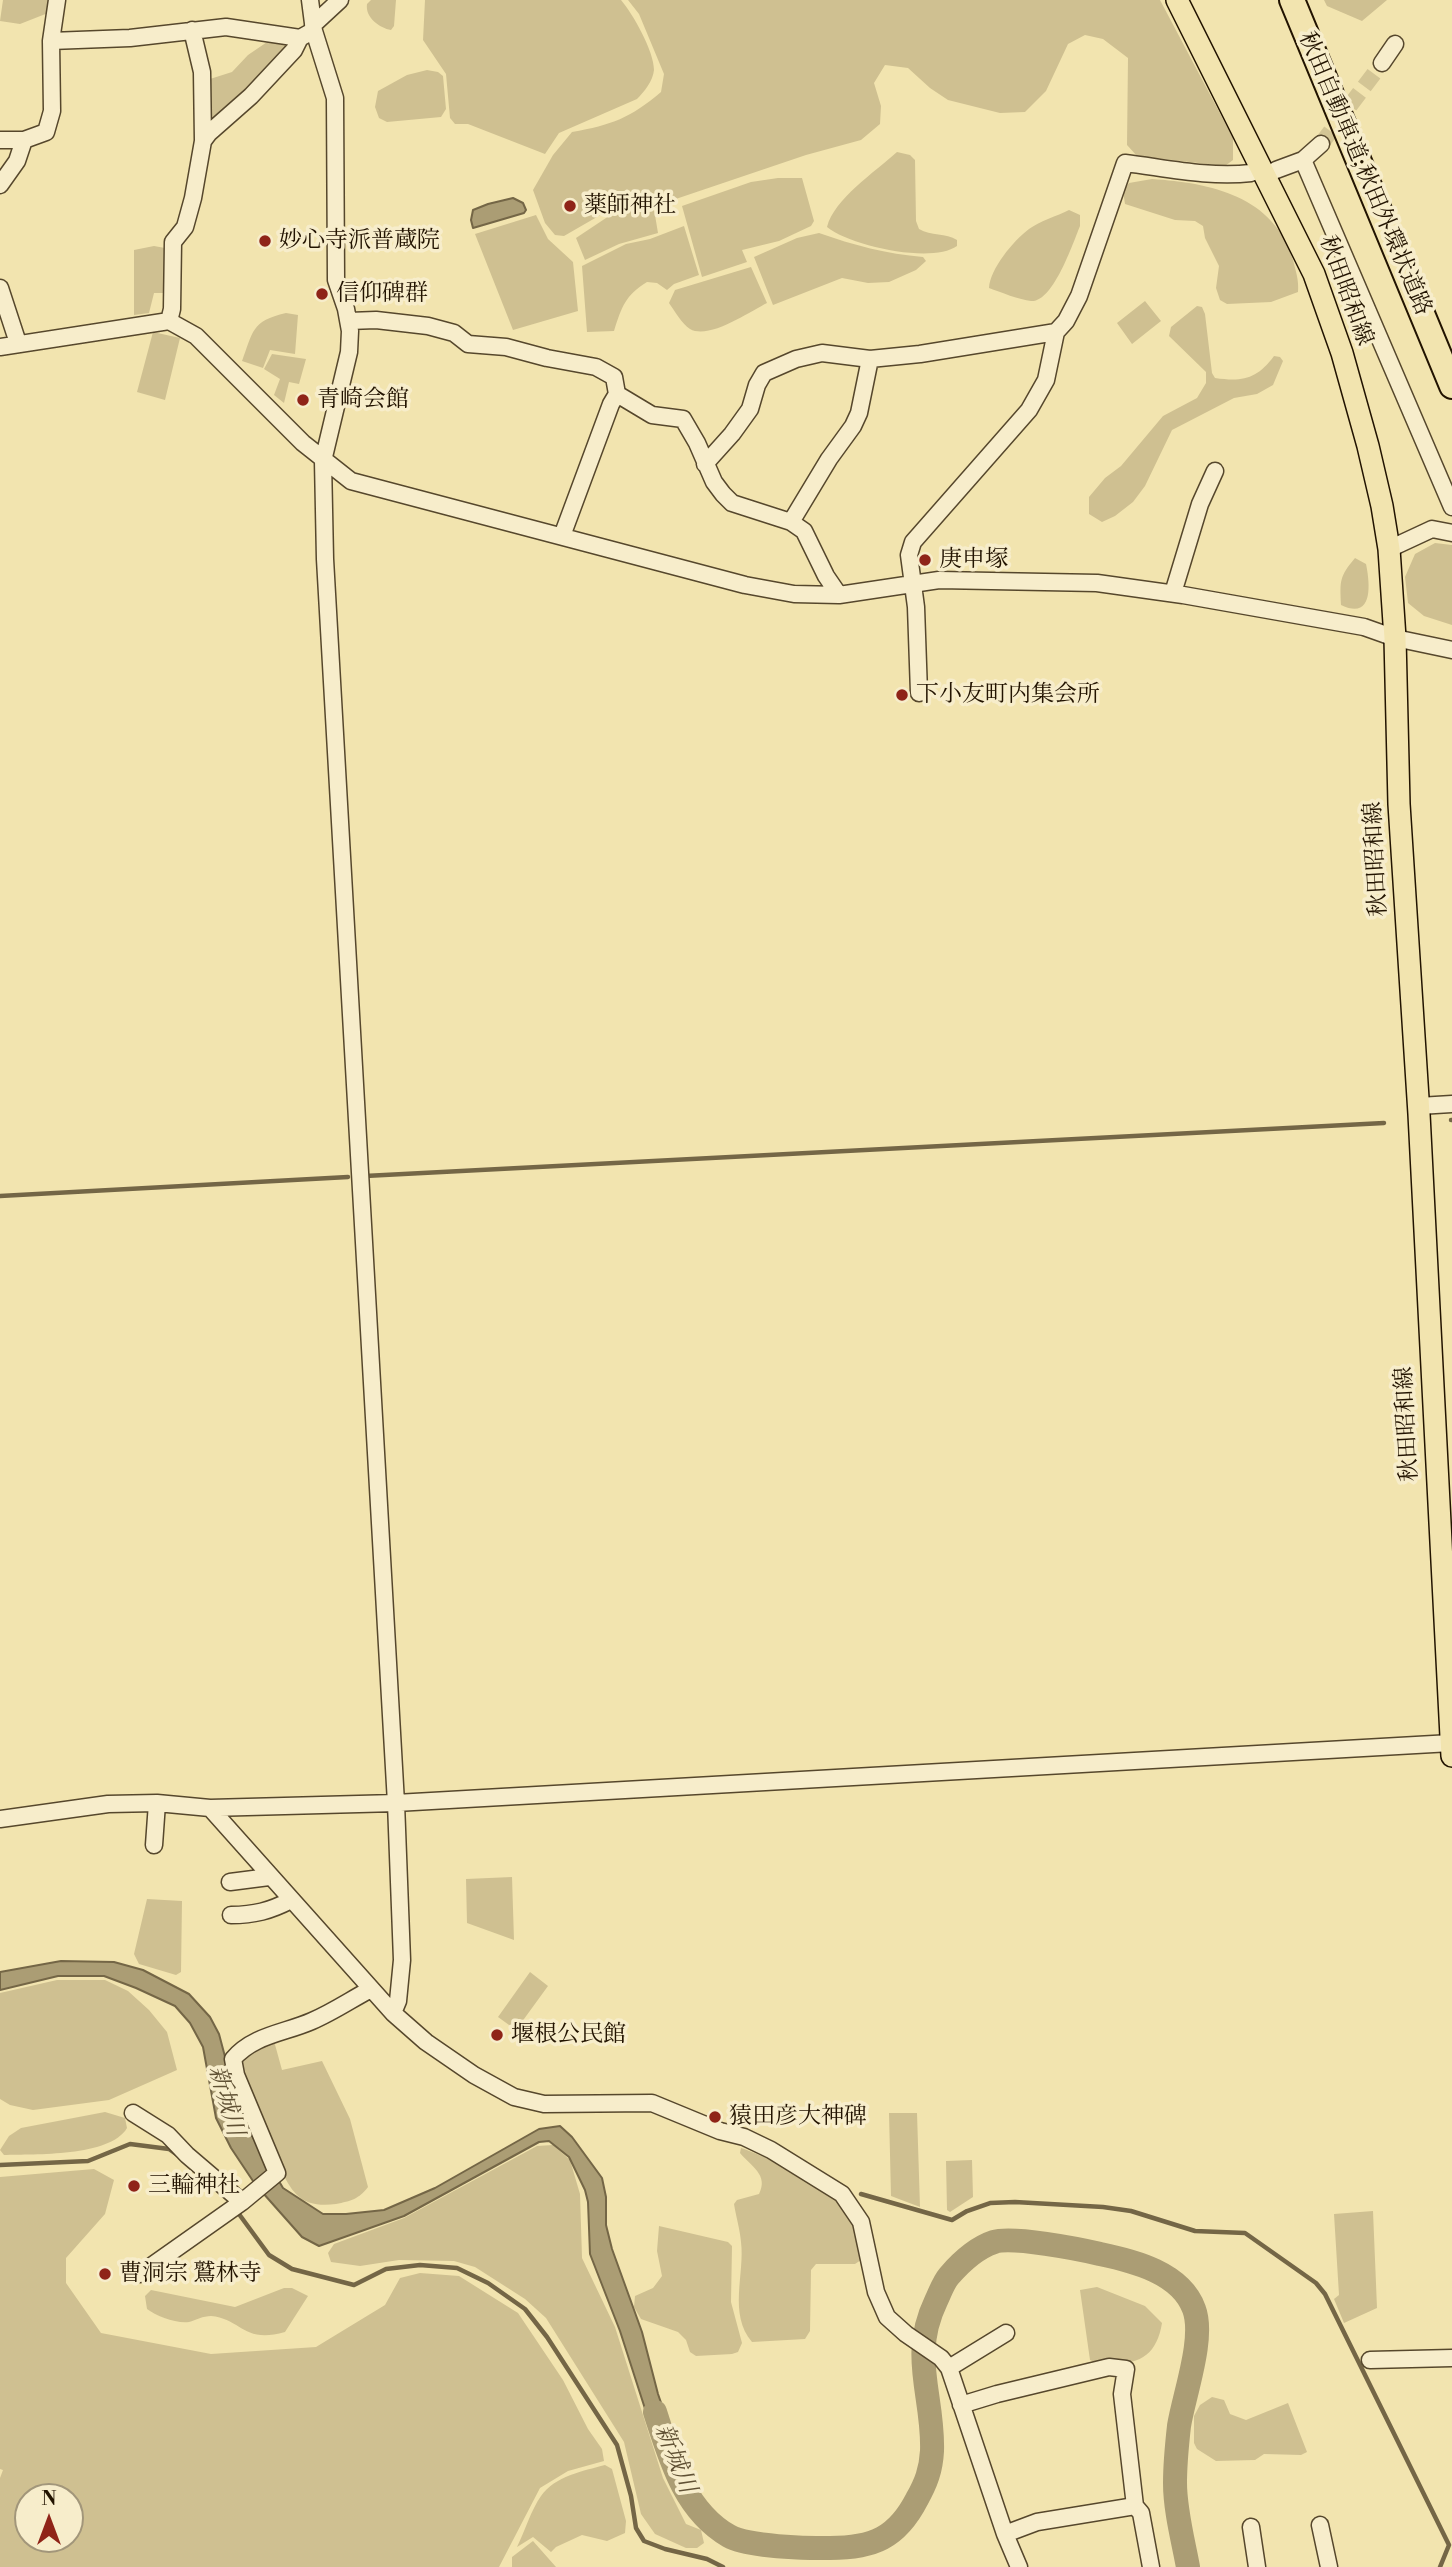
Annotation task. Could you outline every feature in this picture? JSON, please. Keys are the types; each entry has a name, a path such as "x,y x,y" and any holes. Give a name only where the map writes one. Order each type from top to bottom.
{"highway":[{"name":"秋田自動車道;秋田外環状道路","path":"1292,0 1452,386"}],"main road":[{"name":"秋田昭和線","path":"1177,0 1314,274 1342,353 1368,446 1389,549 1395,638 1399,804 1419,1106 1452,1756"}],"street":[{"path":"0,141 24,141 46,132 52,111 51,41 57,0"},
{"path":"310,0 309,31 335,98 336,281 349,321 349,352 323,461 326,573 396,1803 402,1960 398,2001 393,2013"},
{"path":"203,141 295,50 309,31 340,0"},
{"path":"51,41 130,38 226,27 309,31"},
{"path":"169,321 172,309 173,242 185,228 203,141 202,72 192,30"},
{"path":"1382,63 1395,44"},
{"path":"0,184 17,161 24,141"},
{"path":"1276,170 1303,160 1321,144"},
{"path":"1303,160 1452,508"},
{"path":"919,693 916,607 909,555 913,542 1029,410 1046,380 1056,332 1066,321 1079,296 1125,163 1191,172 1251,173"},
{"path":"0,288 18,343"},
{"path":"349,321 376,320 428,326 454,333 468,344 506,347 596,367 614,377 617,394 562,536"},
{"path":"0,347 169,321 196,336 323,461 351,481 745,585 794,594 839,594 939,580 1097,583 1174,593 1364,627 1395,638 1452,650"},
{"path":"705,464 732,435 750,409 757,385 764,373 796,359 822,353 870,359 920,354 1056,332"},
{"path":"791,522 829,459 853,426 859,413 870,359"},
{"path":"617,394 652,415 683,419 714,482 732,503 791,522 804,531 826,576 839,594"},
{"path":"1174,593 1200,504 1214,471"},
{"path":"1389,549 1432,529 1452,533"},
{"path":"1419,1106 1452,1104"},
{"path":"0,1819 108,1804 157,1803 210,1808 396,1803 1451,1743"},
{"path":"154,1845 157,1803"},
{"path":"210,1808 393,2013 426,2042 474,2075 514,2096 544,2104 652,2103 720,2131 744,2137 771,2150 842,2194 861,2222 876,2292 887,2317 945,2363 1019,2567"},
{"path":"230,1882 269,1877"},
{"path":"231,1915 253,1915 270,1911 291,1900"},
{"path":"140,2274 241,2203 277,2173 236,2075 233,2059 240,2050 256,2040 312,2021 371,1989"},
{"path":"133,2113 168,2135 241,2203"},
{"path":"945,2363 1006,2333"},
{"path":"1370,2360 1452,2358"},
{"path":"961,2405 1109,2367 1126,2369 1122,2394 1135,2506 1141,2513 1151,2567"},
{"path":"1005,2534 1037,2522 1135,2506"},
{"path":"1320,2525 1329,2567"},
{"path":"1251,2527 1257,2567"}],"shaded area":[{"path":"3,0 51,0 48,13 20,24 0,21"},
{"path":"371,0 396,0 394,26 391,30 378,25 368,14 367,4"},
{"path":"425,0 621,0 647,43 653,62 653,74 648,86 637,99 559,133 545,154 468,124 455,124 450,118 446,74 423,40"},
{"path":"628,0 1160,0 1233,138 1233,160 1225,166 1137,156 1127,145 1128,58 1103,39 1085,35 1068,44 1046,91 1025,112 1000,113 948,100 908,68 885,65 874,83 881,106 880,124 861,140 806,155 661,204 623,202 564,236 555,235 545,223 533,190 553,155 572,132 620,119 661,92 664,74 639,14"},
{"path":"1324,0 1387,0 1362,21 1327,6"},
{"path":"273,38 283,39 290,46 217,119 208,120 210,79 232,72 248,55"},
{"path":"427,70 443,76 446,109 441,117 387,122 379,118 375,107 378,91 407,75"},
{"path":"897,152 910,155 915,160 916,221 919,229 953,238 957,240 957,246 945,251 911,253 853,241 827,227 846,196"},
{"path":"802,178 814,221 811,226 779,241 742,250 747,262 702,277 682,206 751,182"},
{"path":"1152,179 1196,184 1238,197 1256,207 1284,238 1293,260 1298,292 1271,302 1227,304 1220,300 1216,288 1219,266 1205,238 1203,226 1195,221 1175,220 1125,204 1123,191 1129,183"},
{"path":"621,208 654,209 658,233 619,244 585,260 576,238"},
{"path":"1069,210 1080,215 1080,226 1061,271 1047,293 1031,301 989,288 993,272 1003,256 1023,234 1033,226"},
{"path":"536,215 548,239 573,262 578,311 513,330 475,234"},
{"path":"684,226 699,275 674,284 667,290 657,283 647,282 625,302 614,331 587,332 582,266 626,244 650,239"},
{"path":"819,233 896,254 923,257 926,261 916,270 889,282 868,283 842,278 773,305 754,257 797,238"},
{"path":"154,246 165,248 164,293 154,293 149,313 134,315 134,250"},
{"path":"751,267 767,303 729,324 708,331 690,329 669,303 675,290"},
{"path":"1145,301 1161,321 1132,344 1117,323"},
{"path":"1197,306 1202,307 1205,314 1212,373 1215,378 1249,377 1262,370 1274,356 1283,361 1273,385 1257,394 1234,398 1172,430 1145,486 1133,502 1102,522 1089,514 1089,497 1105,478 1121,466 1163,416 1197,398 1206,383 1206,372 1169,336 1171,327"},
{"path":"286,313 298,315 295,354 270,350 263,368 242,361 255,329 266,320"},
{"path":"153,332 180,338 165,400 137,392"},
{"path":"272,354 306,359 299,384 289,382 284,403 274,395 280,379 264,369"},
{"path":"1435,543 1452,545 1452,625 1424,616 1408,603 1405,577 1415,554"},
{"path":"1355,558 1366,564 1369,590 1364,604 1352,609 1341,605 1341,585 1343,575"},
{"path":"512,1877 514,1940 467,1923 466,1879"},
{"path":"147,1899 182,1901 181,1972 176,1975 139,1964 134,1954"},
{"path":"530,1972 548,1986 516,2030 498,2017"},
{"path":"57,1980 105,1980 128,1991 149,2010 167,2032 177,2070 109,2100 33,2110 10,2105 0,2099 0,1993"},
{"path":"274,2041 282,2070 322,2061 350,2119 368,2187 354,2199 331,2205 309,2203 300,2198 288,2184 242,2070 244,2053"},
{"path":"105,2112 125,2118 127,2128 105,2144 52,2154 4,2155 0,2150 9,2136 21,2128"},
{"path":"889,2113 917,2113 920,2207 891,2196"},
{"path":"553,2145 570,2160 580,2194 582,2258 615,2327 663,2478 686,2524 701,2530 704,2543 697,2548 686,2548 655,2534 641,2514 624,2442 546,2318 525,2299 475,2267 454,2261 399,2260 360,2266 331,2262 328,2253 334,2244 404,2218 537,2146"},
{"path":"741,2148 767,2158 816,2184 842,2203 851,2217 861,2260 855,2264 816,2264 811,2270 810,2331 805,2339 752,2342 745,2331 739,2306 742,2254 734,2204 737,2200 759,2194 762,2181 757,2171 740,2153"},
{"path":"972,2160 973,2197 950,2212 947,2210 946,2161"},
{"path":"94,2169 114,2180 105,2214 66,2258 66,2283 101,2333 211,2354 316,2347 385,2305 400,2278 420,2273 459,2276 518,2313 563,2380 588,2429 602,2449 604,2461 568,2471 540,2488 499,2567 0,2567 0,2478 3,2470 0,2469 0,2177"},
{"path":"1373,2211 1377,2308 1344,2323 1334,2299 1339,2295 1334,2214"},
{"path":"659,2226 728,2242 732,2246 731,2302 742,2343 738,2352 696,2356 690,2352 686,2340 678,2332 641,2319 634,2307 635,2296 653,2288 662,2276 657,2251"},
{"path":"1097,2287 1145,2306 1162,2323 1152,2349 1140,2359 1112,2364 1090,2360 1080,2290"},
{"path":"284,2288 292,2288 308,2296 285,2332 271,2335 251,2333 230,2321 211,2316 189,2322 167,2319 147,2309 145,2296 151,2290 235,2307"},
{"path":"1212,2397 1224,2400 1230,2414 1246,2420 1288,2403 1307,2452 1301,2455 1264,2454 1255,2460 1216,2461 1197,2449 1194,2443 1194,2416 1200,2405"},
{"path":"605,2465 612,2469 626,2521 625,2533 607,2541 582,2535 551,2552 533,2537 517,2547 534,2508 547,2489 570,2475"},
{"path":"533,2541 556,2567 512,2567 512,2557"}],"water":[{"path":"513,198 523,203 526,210 524,213 473,228 473,210"},
{"path":"61,1961 114,1962 143,1970 189,1994 210,2017 219,2034 241,2117 283,2188 323,2214 384,2210 435,2188 539,2129 560,2126 572,2137 602,2178 606,2197 606,2225 612,2249 642,2332 658,2394 675,2443 657,2446 620,2331 590,2254 585,2190 569,2157 549,2141 539,2142 404,2216 319,2246 302,2237 255,2184 231,2148 216,2118 203,2047 190,2023 175,2006 104,1976 58,1976 0,1990 0,1972"}],"waterway":[{"path":"365,1176 1384,1123"},
{"path":"0,1196 348,1177"},
{"path":"0,2165 88,2161 130,2144 169,2149 176,2154"},
{"path":"861,2194 952,2220 990,2203 1015,2202 1103,2207 1131,2211 1195,2231 1245,2233 1316,2283 1325,2294 1449,2545 1440,2567"},
{"path":"236,2210 269,2255 292,2269 354,2285 386,2269 420,2265 457,2268 488,2283 525,2309 547,2337 617,2445 631,2496 636,2528 644,2541 707,2559 723,2567"},
{"name":"新城川","path":"655,2412 681,2482 701,2512 729,2536 750,2543 793,2547 845,2547 871,2543 892,2532 901,2523 928,2476 932,2431 923,2359 924,2340 936,2301 954,2271 981,2248 1003,2241 1062,2246 1127,2260 1155,2271 1179,2286 1188,2297 1197,2321 1195,2351 1179,2426 1175,2476 1175,2493 1188,2567"}],"tunnel":[{"path":"1321,144 1382,63"}],"place":[{"name":"薬師神社","path":"570,206"},
{"name":"妙心寺派普蔵院","path":"265,241"},
{"name":"信仰碑群","path":"322,294"},
{"name":"青崎会館","path":"303,400"},
{"name":"庚申塚","path":"925,560"},
{"name":"下小友町内集会所","path":"902,695"},
{"name":"堰根公民館","path":"497,2035"},
{"name":"猿田彦大神碑","path":"715,2117"},
{"name":"三輪神社","path":"134,2186"},
{"name":"曹洞宗 鷲林寺","path":"105,2274"}]}
